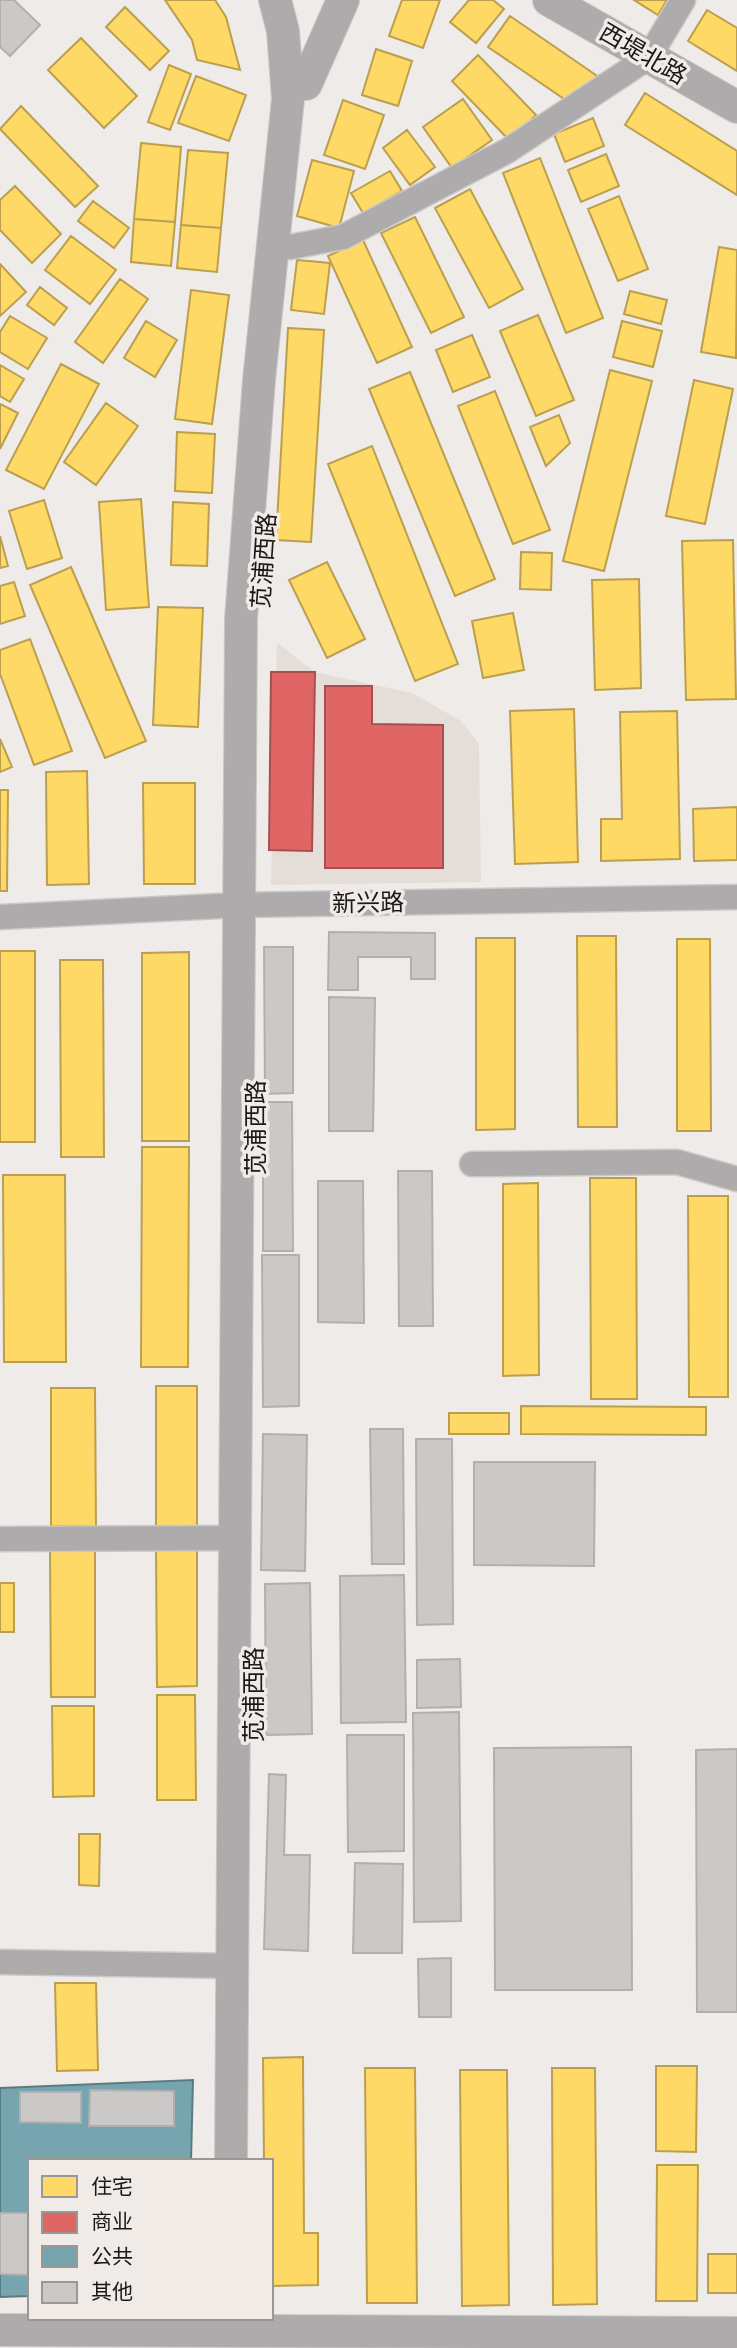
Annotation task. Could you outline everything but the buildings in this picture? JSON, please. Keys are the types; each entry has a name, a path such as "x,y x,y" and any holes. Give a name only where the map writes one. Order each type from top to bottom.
{"street":[{"path":"275,0 300,93"},
{"path":"298,0 303,21 300,93"},
{"path":"300,93 343,0"},
{"name":"西堤北路","path":"549,0 737,107"},
{"path":"290,247 344,236 507,151 649,57 684,0"},
{"name":"苋浦西路","path":"231,2159 236,1538 248,905 260,617 300,93"},
{"name":"苋浦西路","path":"250,2159 255,1566 248,905 241,619 258,380 300,93"},
{"name":"新兴路","path":"0,917 248,905 737,897"},
{"path":"472,1164 677,1162 737,1179"},
{"path":"0,1539 236,1538"},
{"path":"0,1962 234,1966"},
{"path":"0,2330 737,2333"}],"shaded area":[{"path":"277,643 315,672 412,693 461,721 479,744 481,882 271,885"}]}
